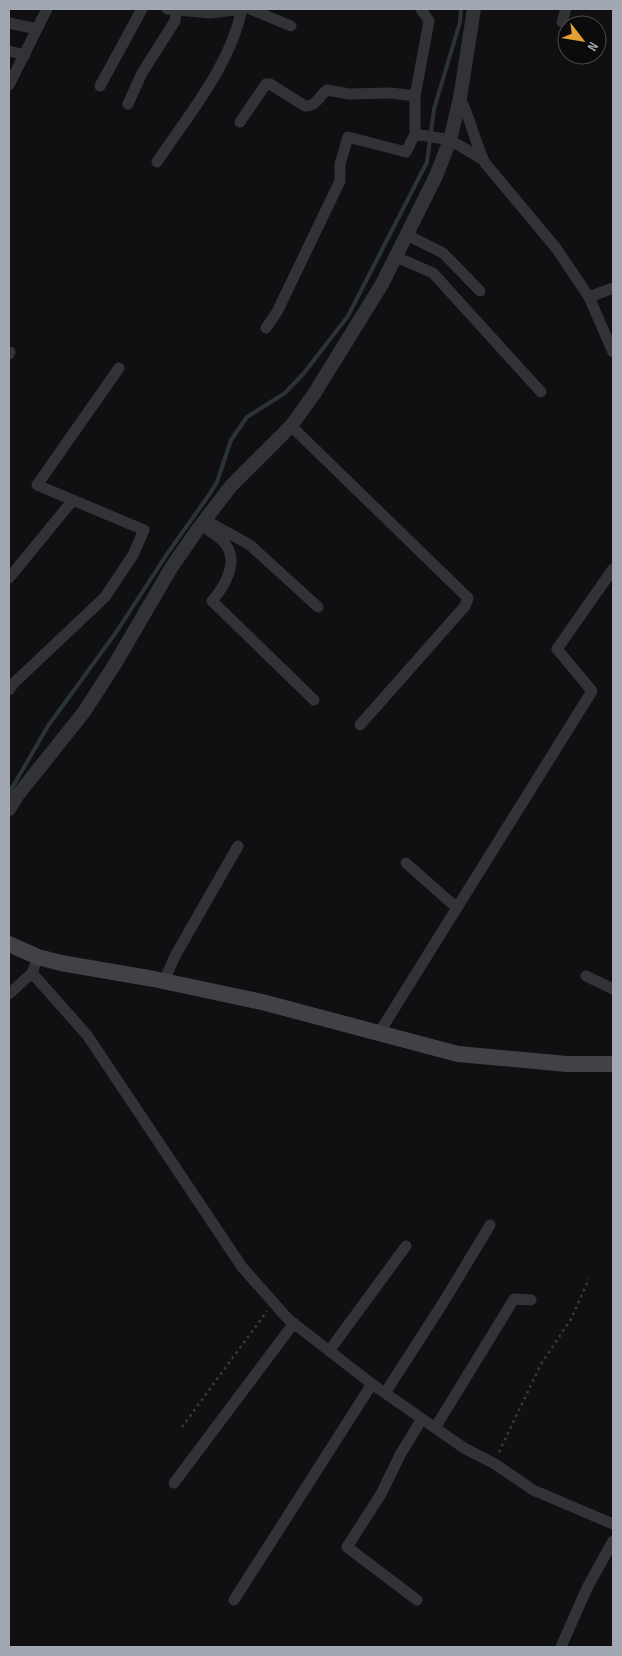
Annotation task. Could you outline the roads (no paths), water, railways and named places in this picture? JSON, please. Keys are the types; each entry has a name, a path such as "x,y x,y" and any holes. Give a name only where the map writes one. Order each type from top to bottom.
{"main road":[{"path":"9,944 38,957 81,968 164,981 262,1002 458,1054 484,1058 567,1064 613,1064"}],"street":[{"path":"9,85 47,9"},
{"path":"100,86 142,9"},
{"path":"128,104 142,73 175,21 172,9 210,13 243,9 237,33 221,64 157,162"},
{"path":"250,9 291,26"},
{"path":"266,328 277,312 340,181 340,164 348,137 406,152 418,134 415,96 429,21 422,9"},
{"path":"9,809 84,712 115,664 171,568 203,522 231,486 290,426 382,284 436,176 445,138 460,98 474,9"},
{"path":"9,23 37,29"},
{"path":"9,51 25,55"},
{"path":"240,122 266,84 270,84 305,106 311,106 317,102 327,90 349,94 391,93 415,96"},
{"path":"460,98 470,117 476,146 483,159 499,183 556,248 589,297 613,352"},
{"path":"418,134 445,138 483,159"},
{"path":"407,235 443,252 480,291"},
{"path":"396,257 433,273 541,392"},
{"path":"589,297 613,288"},
{"path":"10,684 105,597 133,556 144,530 37,485 119,368"},
{"path":"290,426 468,598 465,606 360,725"},
{"path":"9,578 73,500"},
{"path":"203,522 250,545 318,607"},
{"path":"203,522 225,543 231,553 224,587 212,601 314,700"},
{"path":"379,1033 592,691 557,649 613,569"},
{"path":"164,981 175,956 238,846"},
{"path":"406,863 457,908"},
{"path":"9,994 32,973 38,957"},
{"path":"32,973 87,1035 242,1267 273,1303 294,1323 385,1394 464,1448 492,1462 534,1490 613,1524"},
{"path":"586,976 613,989"},
{"path":"385,1394 490,1225"},
{"path":"329,1351 406,1246"},
{"path":"435,1428 514,1299 531,1300"},
{"path":"174,1483 294,1323"},
{"path":"234,1600 372,1384"},
{"path":"418,1600 347,1547 381,1494 401,1453 422,1420"},
{"path":"561,1647 587,1588 613,1541"}],"waterway":[{"path":"9,793 48,726 117,631 167,554 209,495 217,482 231,440 247,417 285,393 304,373 348,316 427,162 434,109 460,22 461,9"}]}
